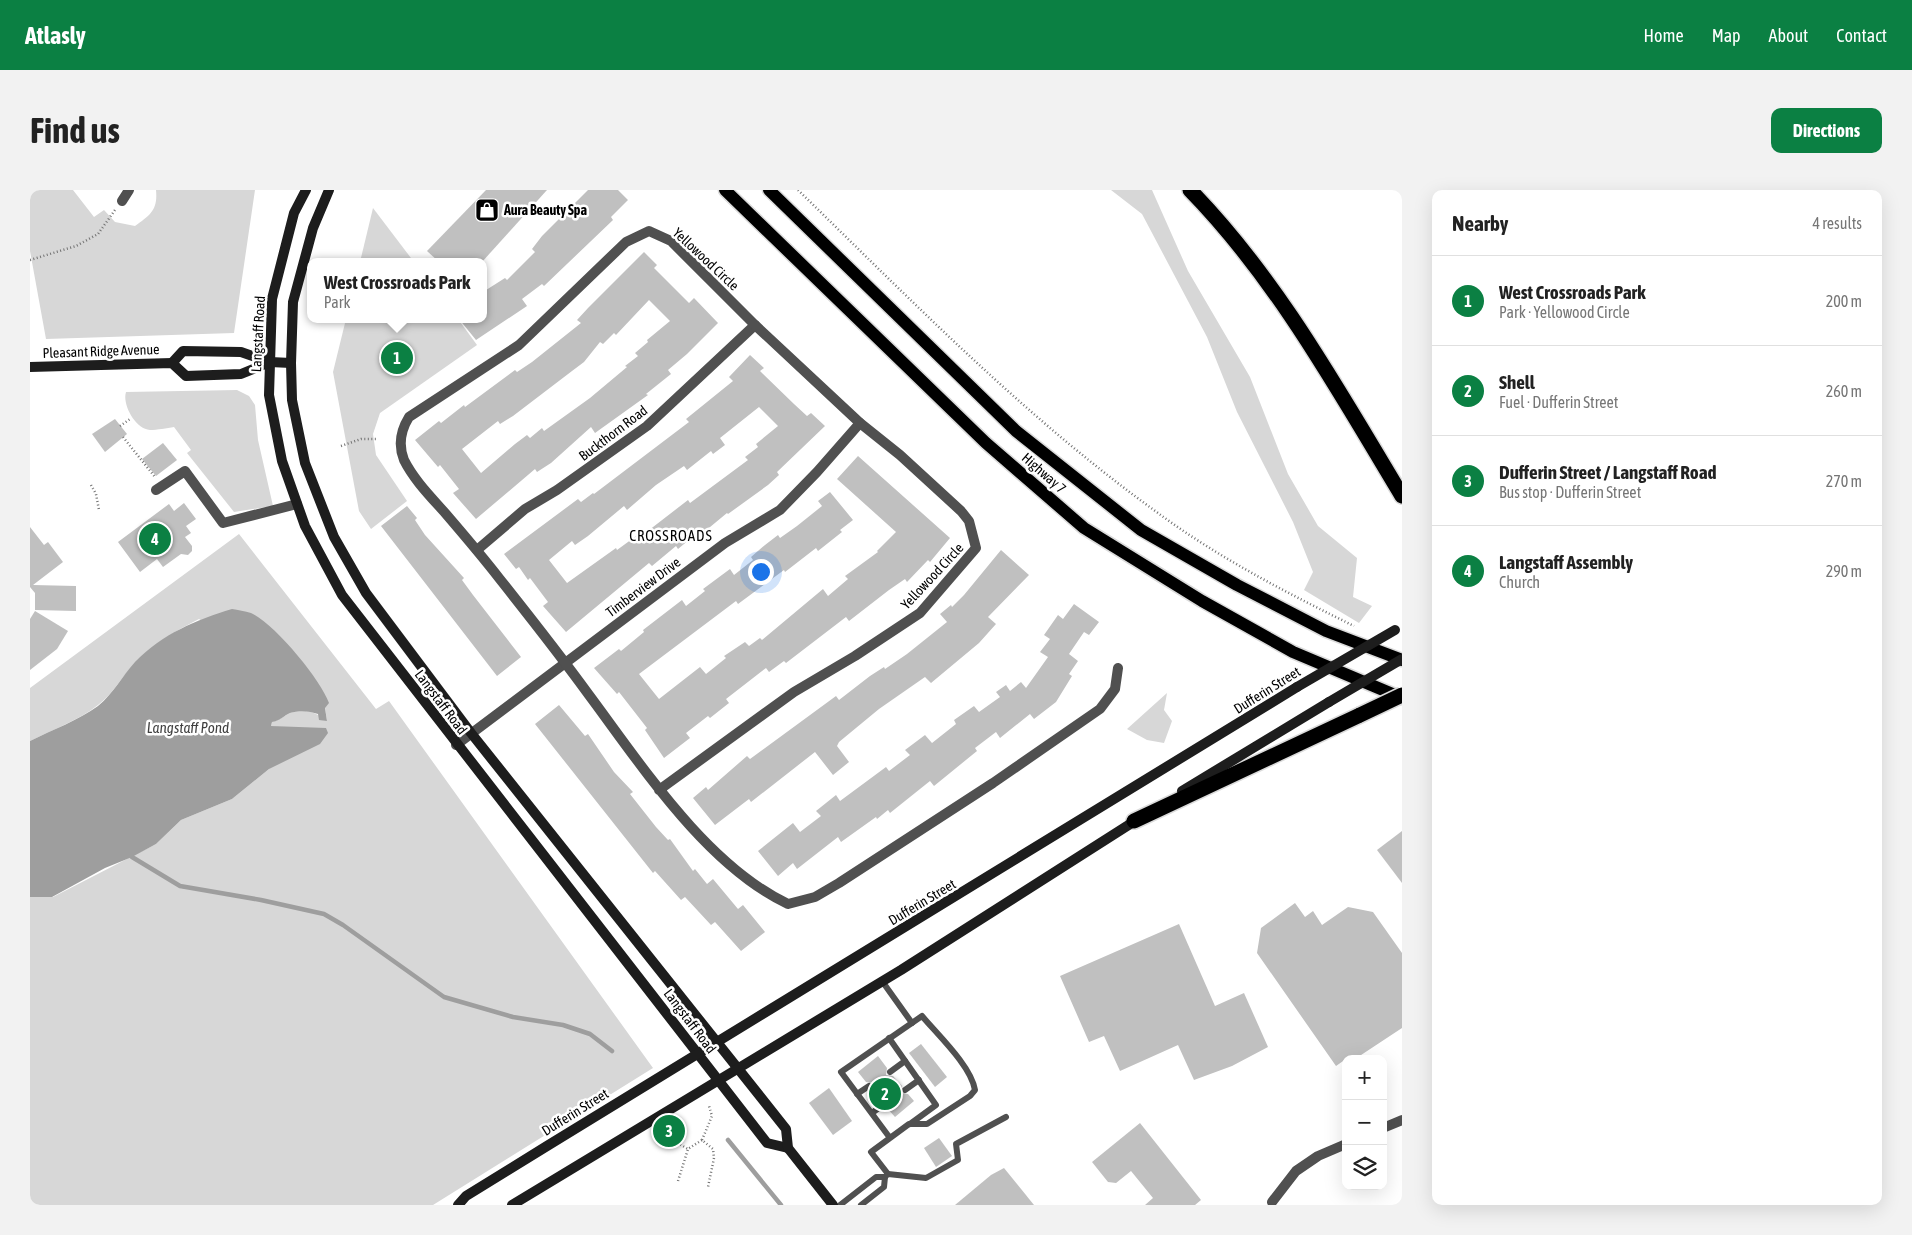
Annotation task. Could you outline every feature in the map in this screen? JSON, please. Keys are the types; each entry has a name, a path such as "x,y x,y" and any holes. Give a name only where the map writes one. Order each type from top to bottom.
{"highway":[{"path":"1190,190 1226,227 1298,326 1402,496"},
{"path":"1134,821 1402,696"}],"main road":[{"name":"Langstaff Road","path":"306,190 294,212 272,299 269,395 282,461 305,526 342,595 456,745 767,1143 788,1148"},
{"name":"Langstaff Road","path":"330,190 313,228 293,302 291,363 292,400 305,463 334,538 366,593 471,733 786,1129 788,1148 833,1205"},
{"name":"Highway 7","path":"724,190 986,443 1084,528 1202,601 1293,652 1402,696"},
{"name":"Highway 7","path":"770,190 1016,431 1141,530 1237,585 1326,631 1402,660"},
{"name":"Pleasant Ridge Avenue","path":"172,363 182,350 241,352 270,362 291,363"},
{"name":"Pleasant Ridge Avenue","path":"30,367 172,363 186,376 241,374 270,362"},
{"name":"Dufferin Street","path":"458,1205 466,1196 698,1053 1066,831 1297,687 1398,628"},
{"path":"512,1205 882,981 1134,821 1329,702 1402,660"}],"street":[{"path":"122,201 129,190"},
{"name":"Yellowood Circle","path":"659,790 794,692 855,656 920,613 976,548 969,521 961,511 900,455 860,423 755,325 671,241 649,231 626,242 519,346 409,417 402,428 400,438 404,458 421,486 477,550 565,662 659,790 699,836 746,877 782,901 788,904 799,902 839,883 993,783 1093,713 1115,689 1118,668"},
{"name":"Buckthorn Road","path":"477,550 525,508 557,490 647,426 755,325"},
{"name":"Timberview Drive","path":"456,745 725,543 780,510 817,472 860,423"},
{"path":"156,490 185,471 223,523 297,504"},
{"path":"1387,1126 1402,1120"},
{"path":"1272,1202 1296,1171 1318,1156 1344,1145"}],"lane":[{"path":"882,981 912,1022"},
{"path":"890,1138 841,1072 922,1016 966,1070 975,1090 970,1096 927,1124 908,1124"},
{"path":"861,1205 884,1187 886,1176 871,1152 936,1105 889,1038"},
{"path":"890,1072 905,1061"},
{"path":"905,1090 919,1080"},
{"path":"857,1094 869,1086"},
{"path":"872,1114 884,1104"},
{"path":"840,1205 876,1177 926,1178 958,1160 956,1144 1006,1117"}],"path":[{"path":"798,190 1012,394 1085,458 1159,514 1235,563 1358,628"},
{"path":"30,260 76,246 98,234 122,201"},
{"path":"120,426 130,419"},
{"path":"123,437 148,470"},
{"path":"341,446 361,439 377,439"},
{"path":"91,485 96,494 99,510"},
{"path":"678,1181 688,1148 702,1140 712,1116 709,1106"},
{"path":"662,1134 688,1148"},
{"path":"702,1140 713,1149 714,1158 708,1187"}],"shaded area":[{"path":"30,190 73,190 94,217 104,210 115,222 135,226 152,211 156,203 156,190 255,190 234,333 46,339 30,251"},
{"path":"1111,190 1152,190 1188,271 1250,377 1288,474 1318,526 1357,558 1353,597 1372,606 1359,623 1304,590 1313,572 1293,522 1237,412 1207,337 1142,214"},
{"path":"373,208 411,258 361,258"},
{"path":"345,323 461,323 477,345 380,413 373,434 376,455 407,501 371,529 359,511 333,372"},
{"path":"237,390 249,396 255,405 258,440 273,506 234,512 187,453 191,450 174,427 153,430 144,429 131,415 125,397 126,392"},
{"path":"239,534 376,709 389,701 653,1068 433,1205 30,1205 30,897 53,897 156,844 181,820 232,799 269,769 283,728 271,726 272,722 290,713 300,711 314,713 327,721 325,707 199,619 150,649 131,667 109,695 91,710 30,741 30,688"},
{"path":"1167,693 1164,710 1172,721 1164,743 1147,740 1127,729"}],"water":[{"name":"Langstaff Pond","path":"232,609 251,613 272,628 307,667 329,703 325,708 327,721 319,720 318,714 315,713 297,711 272,722 271,726 326,728 328,733 320,744 269,769 232,799 181,820 156,844 132,857 105,868 52,897 30,897 30,741 98,706 109,696 135,662 156,643 193,623"}],"building":[{"path":"486,190 547,190 486,258 435,258 427,251"},
{"path":"588,190 618,190 628,200 611,217 613,220 544,286 542,284 522,299 527,306 476,340 462,323 487,323 487,289 505,278 507,280 535,252 532,249 542,236"},
{"path":"644,252 657,265 654,268 689,303 694,298 718,323 668,370 671,374 646,394 648,395 595,433 591,427 551,463 537,472 535,469 476,519 453,493 459,489 440,465 438,467 415,440 439,421 441,423 464,405 465,407 515,370 517,372 532,362 581,323 577,320","holes":["649,300 670,321 647,340 648,342 635,353 638,356 625,366 627,367 590,398 544,431 542,428 530,438 527,435 481,473 462,449 498,421 500,424 513,416 584,362 600,342 603,344 614,333 616,335"]},
{"path":"750,355 764,368 760,371 794,404 807,416 811,413 825,426 777,472 779,475 768,485 727,513 698,537 696,534 678,549 676,546 652,566 649,563 566,632 543,606 548,602 530,578 528,580 519,567 516,569 504,554 578,499 581,502 594,494 689,422 686,419 733,381 729,377","holes":["759,407 778,426 756,444 758,447 745,457 748,460 690,503 688,500 644,534 643,531 617,550 616,548 567,583 549,560 572,541 575,545 588,536 624,506 627,510 656,485 684,466 687,470 711,451 713,454 725,445 720,438"]},
{"path":"115,419 127,434 105,452 92,434"},
{"path":"163,443 177,460 156,476 142,459"},
{"path":"858,456 950,538 930,562 928,560 907,582 905,579 849,621 846,617 786,663 784,661 769,672 766,668 726,699 729,703 686,733 690,738 664,758 645,730 647,728 619,692 617,694 594,668 619,649 621,651 644,632 643,630 682,600 686,606 705,591 703,589 730,569 734,575 753,560 751,557 765,545 778,535 780,538 822,506 818,501 830,492 853,520 840,530 842,532 818,551 816,548 738,604 736,601 639,674 659,699 700,667 706,674 726,658 724,656 745,642 749,646 760,638 762,640 823,589 828,596 848,579 845,576 878,552 896,532 837,479"},
{"path":"184,503 196,519 186,526 191,533 185,537 192,546 192,551 188,555 181,554 163,567 157,559 140,572 118,542 169,504 174,511"},
{"path":"407,506 417,518 415,520 425,535 464,578 462,580 521,657 497,676 381,526"},
{"path":"30,527 44,545 48,542 63,562 33,585 76,586 76,611 35,610 35,593 30,587"},
{"path":"1001,550 1029,575 988,617 996,624 979,643 931,683 925,677 879,709 839,742 837,746 849,762 833,775 815,752 751,802 749,799 715,825 693,798 706,787 708,790 747,756 750,759 836,696 839,700 870,676 884,667 885,669 907,654 947,622 940,614 951,605 952,607 964,595"},
{"path":"1074,604 1099,622 1089,635 1084,632 1069,654 1078,661 1069,674 1072,676 1056,702 1034,719 1030,714 1000,738 996,732 975,748 977,751 934,786 930,781 890,813 888,810 877,819 876,817 841,842 838,837 797,869 793,863 778,876 758,851 793,823 800,832 821,816 816,811 836,795 840,801 886,767 889,771 910,755 905,750 925,735 932,743 956,724 954,720 974,706 979,712 1000,697 996,692 1006,685 1010,691 1021,682 1026,688 1048,657 1040,652 1050,639 1044,635 1058,615 1063,619"},
{"path":"35,611 68,631 57,649 30,670 30,619"},
{"path":"559,705 585,736 588,734 614,772 633,792 630,794 656,827 668,840 670,839 693,871 695,869 707,884 713,879 738,909 743,905 765,932 741,951 715,922 711,925 685,897 681,900 655,871 653,873 535,724"},
{"path":"1402,831 1402,883 1377,850"},
{"path":"1295,903 1305,917 1313,911 1322,925 1348,907 1373,912 1402,953 1402,1028 1361,1055 1342,1055 1342,1062 1336,1066 1257,953 1261,928"},
{"path":"1179,924 1215,1006 1244,993 1268,1047 1232,1066 1194,1080 1178,1045 1120,1071 1104,1036 1089,1042 1060,976"},
{"path":"921,1044 947,1077 935,1087 909,1053"},
{"path":"878,1056 887,1068 886,1075 893,1076 902,1086 901,1093 908,1094 914,1101 895,1117 887,1108 888,1101 881,1100 872,1090 873,1083 866,1082 858,1072"},
{"path":"829,1088 852,1121 833,1135 809,1103"},
{"path":"1140,1123 1201,1200 1195,1205 1145,1205 1153,1198 1131,1171 1116,1183 1108,1182 1092,1162"},
{"path":"939,1138 952,1156 936,1167 924,1148"},
{"path":"1004,1168 1034,1205 955,1205 991,1175"}],"waterway":[{"path":"132,857 180,886 261,900 324,914 343,925 444,997 513,1017 563,1025 590,1034 612,1051"},
{"path":"728,1140 781,1205"}],"place":[{"name":"Aura Beauty Spa","path":"487,210"},
{"name":"West Crossroads Park","path":"397,358"},
{"name":"Langstaff Assembly","path":"155,539"},
{"name":"Shell","path":"885,1094"},
{"name":"Dufferin Street / Langstaff Road","path":"669,1131"}],"district":[{"name":"CROSSROADS","path":"671,536"}]}
